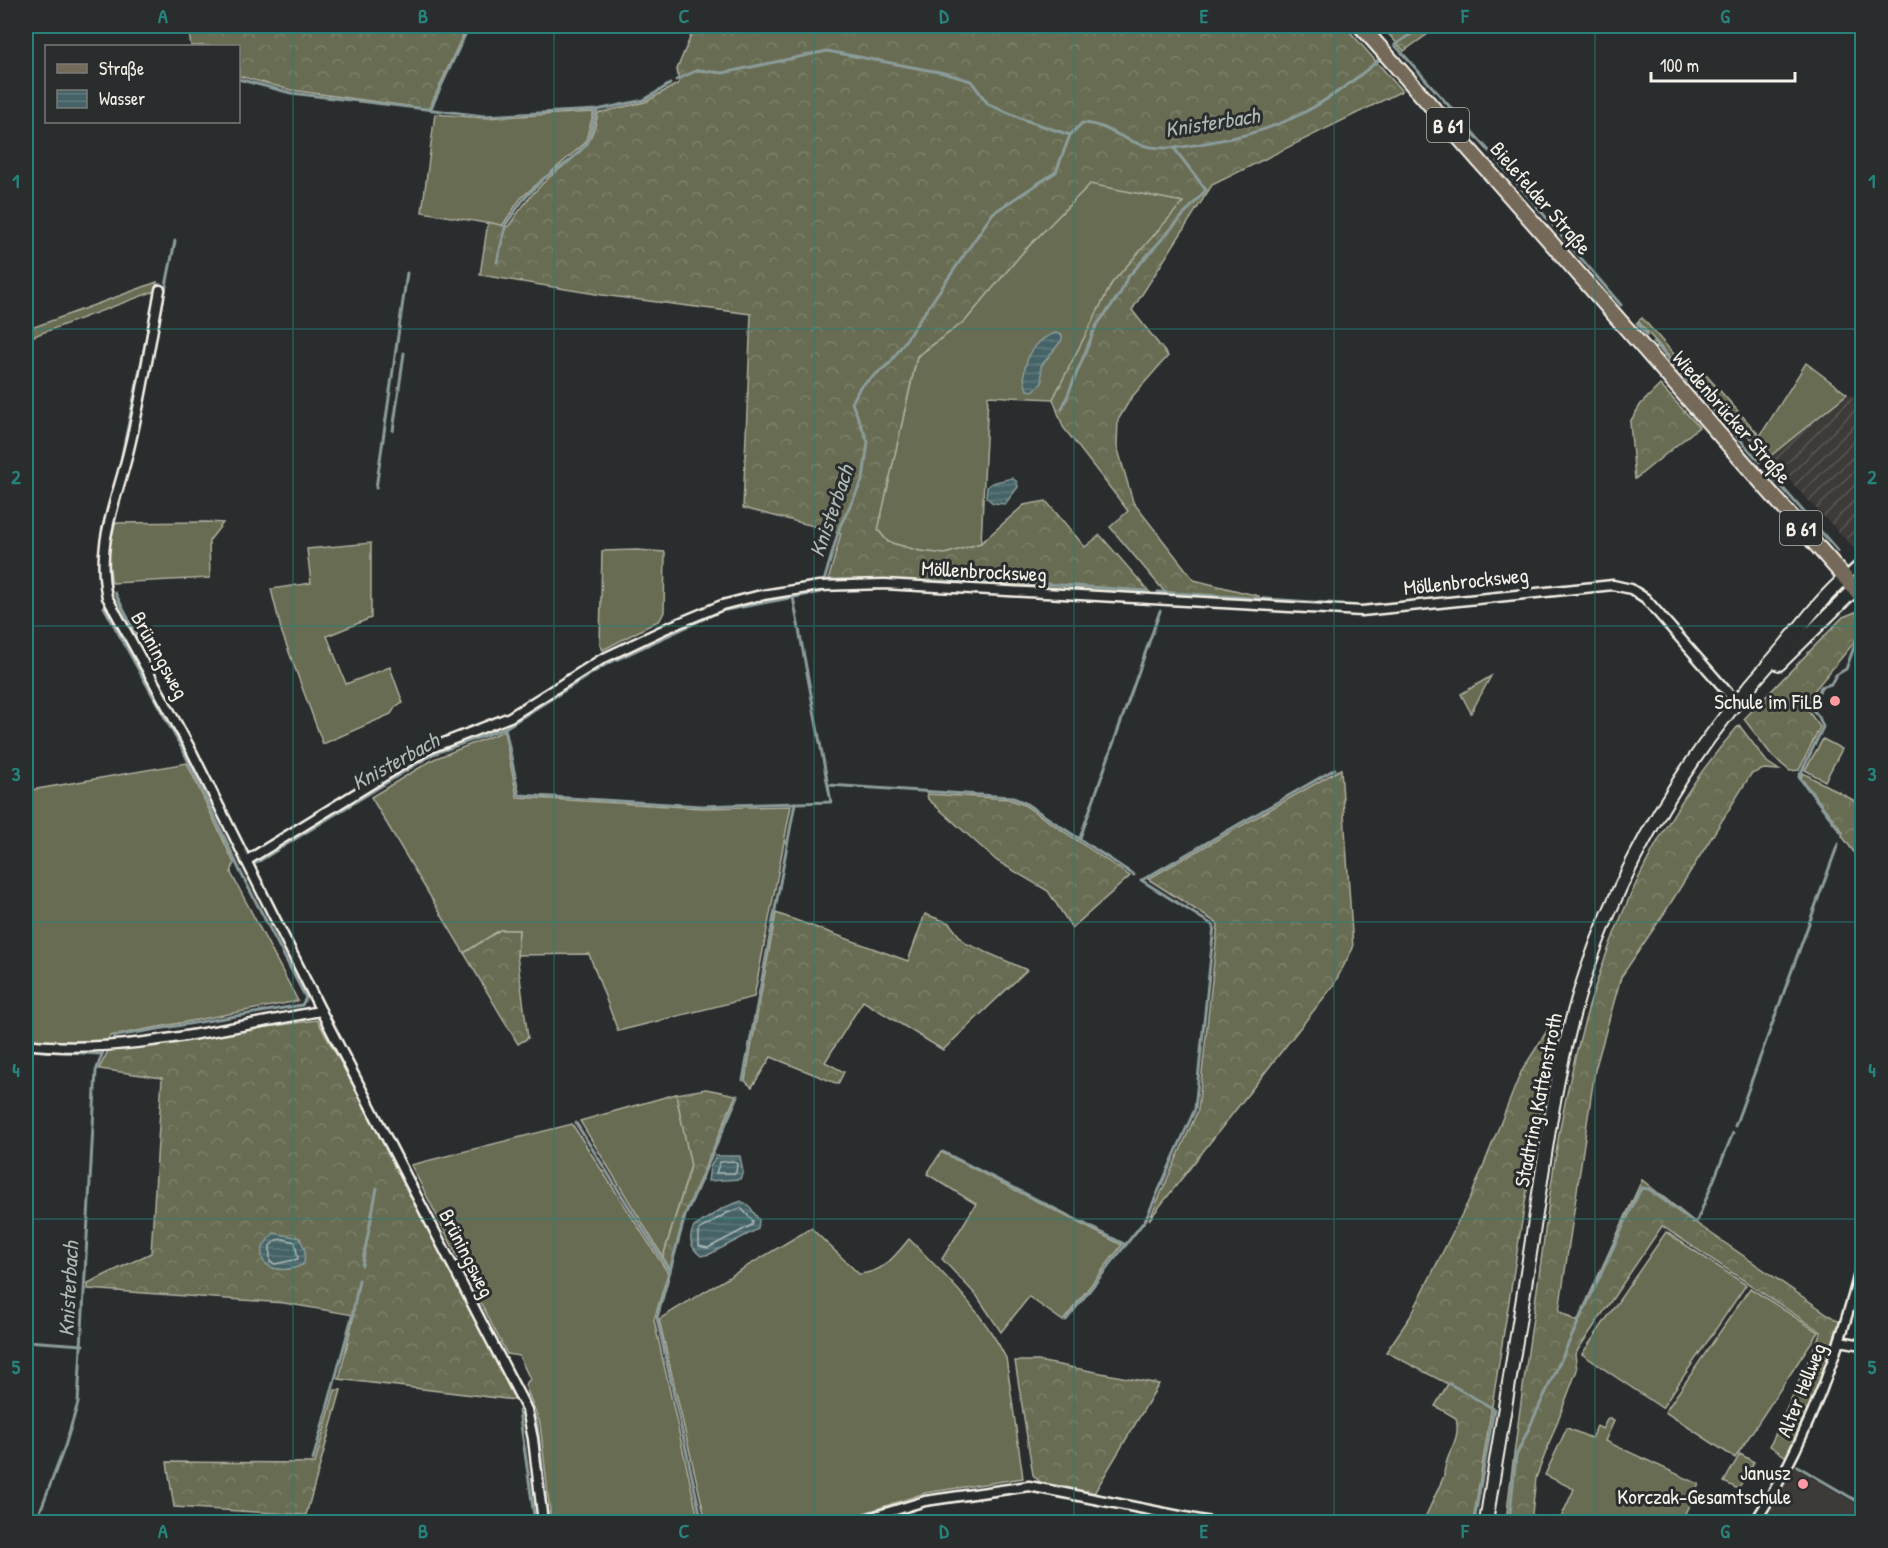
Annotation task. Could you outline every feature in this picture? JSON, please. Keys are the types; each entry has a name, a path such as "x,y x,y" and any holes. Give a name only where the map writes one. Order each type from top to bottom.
{"main road":[{"name":"Bielefelder Straße","path":"1361,26 1617,317"},
{"name":"Wiedenbrücker Straße","path":"1617,317 1845,578 1860,590"},
{"name":"Stadtring Kattenstroth","path":"1486,1522 1507,1405 1556,1084 1587,970 1638,849 1669,795 1703,745 1738,701 1829,591 1845,578"},
{"name":"Stadtring Kattenstroth","path":"1738,701 1761,683 1860,590"},
{"name":"Stadtring Kattenstroth","path":"1495,1522 1507,1405"}],"street":[{"name":"Brüningsweg","path":"160,290 129,449 106,530 102,573 107,597 191,750 321,1011 526,1410 533,1438 543,1522"},
{"path":"1845,578 1863,562"},
{"name":"Möllenbrocksweg","path":"246,861 428,749 510,717 624,648 722,605 758,596 823,586 884,584 1362,611 1613,585 1646,598 1738,701"},
{"path":"26,1044 55,1047 105,1046 321,1011"},
{"name":"Alter Hellweg","path":"1755,1522 1803,1436 1840,1341 1863,1262"},
{"path":"1840,1341 1863,1344"},
{"path":"856,1522 925,1501 1029,1486 1210,1522"}],"shaded area":[{"path":"1847,394 1862,402 1862,547 1853,547 1768,458"},
{"name":"Janusz Korczak-Gesamtschule","path":"1794,1467 1862,1507 1862,1522 1760,1522"}],"green space":[{"path":"188,26 467,26 429,109 291,90 240,76 240,45 191,45"},
{"path":"695,26 1345,26 1402,91 1212,185 1132,310 1168,356 1131,398 1118,420 1117,446 1133,502 1194,580 1259,596 1259,603 1169,597 1110,527 1128,511 1063,427 1053,399 1112,283 1183,202 1090,184 1023,252 966,320 917,356 878,530 888,542 920,551 945,554 981,543 1024,505 1046,501 1085,547 1100,535 1153,596 1019,585 828,581 841,533 743,508 751,314 602,295 480,275 488,222 508,227 538,188 585,147 595,127 598,113 645,102 679,83 677,69"},
{"path":"1381,26 1439,26 1404,51"},
{"path":"594,112 585,143 521,198 502,226 422,212 435,114 484,118"},
{"path":"1090,184 1184,202 1112,283 1053,399 988,396 981,543 945,554 920,551 888,542 878,530 917,357 966,320 1023,252"},
{"path":"157,282 155,291 26,339 26,330"},
{"path":"1642,318 1689,371 1706,375 1760,436 1806,363 1847,394 1768,458 1702,383 1690,381 1638,321"},
{"path":"1660,385 1699,427 1635,479 1630,422 1641,404"},
{"path":"115,523 223,523 209,541 210,578 112,583 108,556"},
{"path":"371,543 371,618 327,636 346,684 390,667 403,703 396,706 391,714 323,744 282,633 271,589 311,583 307,549"},
{"path":"602,551 665,552 664,612 660,620 603,650 600,645"},
{"path":"1858,611 1862,616 1862,633 1803,704 1820,727 1799,770 1790,771 1773,757 1744,719 1843,617"},
{"path":"1491,676 1471,713 1461,694"},
{"path":"1739,725 1767,762 1779,770 1764,769 1751,774 1665,912 1621,977 1595,1070 1559,1311 1577,1322 1642,1180 1696,1223 1842,1324 1788,1458 1770,1446 1821,1332 1662,1226 1575,1354 1577,1370 1536,1478 1531,1522 1506,1522 1556,1150 1574,1060 1589,1008 1626,907 1649,858 1675,812 1705,767"},
{"path":"504,731 517,797 702,808 791,806 754,997 618,1031 589,954 517,955 519,930 500,930 464,953 371,797 434,759"},
{"path":"1823,739 1842,749 1825,781 1805,770"},
{"path":"187,763 234,863 231,873 298,1001 110,1036 105,1043 84,1044 26,1039 26,791"},
{"path":"1341,769 1353,948 1333,986 1149,1220 1198,1110 1218,924 1148,879"},
{"path":"1803,773 1855,801 1862,863 1842,836 1843,832 1801,778"},
{"path":"927,794 1009,799 1024,805 1130,876 1072,928 1048,891 997,861 928,799"},
{"path":"776,913 908,961 925,914 949,923 965,943 1027,970 943,1050 863,1001 825,1062 844,1072 838,1084 771,1057 752,1087 745,1081"},
{"path":"500,930 519,930 517,955 528,1038 518,1044 464,953"},
{"path":"1557,1015 1560,1016 1545,1080 1474,1516 1472,1522 1423,1522 1444,1476 1457,1434 1456,1418 1435,1406 1448,1384 1386,1352 1410,1317 1472,1194 1521,1072"},
{"path":"317,1020 399,1167 515,1400 339,1379 354,1315 284,1303 88,1289 88,1283 151,1253 162,1078 99,1069 109,1049"},
{"path":"706,1089 736,1095 684,1216 670,1269 663,1257 691,1166 676,1094"},
{"path":"676,1094 691,1165 663,1257 580,1121"},
{"path":"572,1124 668,1273 654,1320 699,1522 551,1522 540,1423 525,1385 530,1379 519,1356 507,1354 411,1165"},
{"path":"941,1152 1122,1245 1063,1321 1029,1297 1001,1332 977,1296 942,1259 976,1204 927,1174"},
{"path":"811,1228 859,1274 882,1267 909,1239 975,1310 1006,1358 1023,1478 925,1493 837,1522 706,1522 659,1319"},
{"path":"1666,1232 1746,1285 1662,1408 1582,1354"},
{"path":"1750,1288 1818,1332 1735,1458 1665,1412"},
{"path":"1015,1361 1038,1361 1159,1384 1093,1495 1041,1483 1033,1475"},
{"path":"335,1390 341,1390 306,1515 174,1507 167,1462 315,1463"},
{"path":"1608,1418 1614,1421 1605,1441 1699,1484 1681,1522 1559,1522 1574,1489 1545,1475 1567,1428 1591,1438 1597,1426 1602,1429"},
{"path":"1740,1454 1754,1462 1738,1489 1724,1482"}],"water":[{"path":"1056,333 1062,335 1062,340 1041,366 1042,383 1033,391 1027,390 1024,372 1030,355 1040,341"},
{"path":"1012,478 1017,482 1018,487 1005,504 993,503 986,497 987,487 992,483"},
{"path":"716,1156 740,1156 743,1172 740,1179 708,1181 710,1167"},
{"path":"741,1201 750,1207 759,1220 758,1229 710,1254 701,1256 691,1243 694,1227 723,1208"},
{"path":"274,1233 300,1238 305,1250 304,1264 283,1269 267,1265 262,1252 265,1243"}],"waterway":[{"path":"431,108 469,26"},
{"path":"1350,26 1380,59"},
{"name":"Knisterbach","path":"1395,45 1423,26"},
{"path":"1395,45 1490,152"},
{"path":"676,80 698,70 723,73 827,51 944,73 971,81 988,104 1025,120 1070,135"},
{"name":"Knisterbach","path":"256,863 433,754 505,728 605,665 721,611 821,592 840,526 863,479 868,442 852,403 860,387 890,363 993,213 1056,172 1070,135 1082,123 1100,126 1133,142 1159,148 1174,148 1236,137 1259,131 1302,114 1361,75 1381,58"},
{"path":"240,80 291,93 484,116 597,110 644,100 670,84"},
{"path":"497,262 506,224 523,200 543,179 568,162 587,144 597,110"},
{"path":"1062,409 1096,326 1120,294 1127,278 1206,190 1174,148"},
{"path":"1498,161 1621,305"},
{"path":"153,351 175,241"},
{"path":"376,488 407,273"},
{"path":"1637,323 1647,335"},
{"path":"121,460 147,335"},
{"path":"1654,342 1688,382"},
{"path":"393,431 404,353"},
{"path":"1695,389 1760,462"},
{"path":"112,529 138,428"},
{"path":"1767,470 1838,551"},
{"path":"108,565 110,580"},
{"path":"825,580 875,580"},
{"path":"894,581 1017,582 1146,591"},
{"path":"1158,592 1343,604"},
{"path":"115,593 137,636"},
{"path":"505,728 519,795 702,806 831,802 793,597"},
{"name":"Knisterbach","path":"104,607 184,752 241,873 306,998 302,1005 116,1036 112,1040"},
{"path":"1080,838 1160,611"},
{"path":"1842,833 1799,777 1823,727 1819,717 1808,704 1813,695 1818,694 1821,687 1831,684 1836,675 1846,669 1862,625"},
{"path":"1142,880 1335,769"},
{"path":"829,785 1011,797 1025,803 1134,875"},
{"path":"743,1080 795,803"},
{"path":"1735,1126 1838,844"},
{"path":"1066,1320 1146,1219 1195,1109 1214,926 1141,880"},
{"path":"26,1050 101,1054"},
{"name":"Knisterbach","path":"36,1522 65,1446 78,1403 96,1071 103,1052"},
{"path":"702,1522 657,1318 685,1216 738,1096"},
{"path":"576,1123 670,1272"},
{"path":"1509,1522 1516,1456 1639,1192 1642,1188 1649,1189 1693,1222 1697,1221 1733,1133"},
{"path":"943,1152 1126,1245"},
{"path":"362,1265 377,1188"},
{"path":"313,1460 352,1317 359,1280"},
{"path":"26,1341 83,1345"},
{"path":"1450,1384 1494,1409 1474,1522"},
{"path":"527,1396 537,1423 548,1522"},
{"path":"519,1411 535,1522"},
{"path":"1797,1466 1862,1504"}],"place":[{"name":"Schule im FiLB","path":"1835,701"},
{"name":"Janusz Korczak-Gesamtschule","path":"1803,1484"}]}
